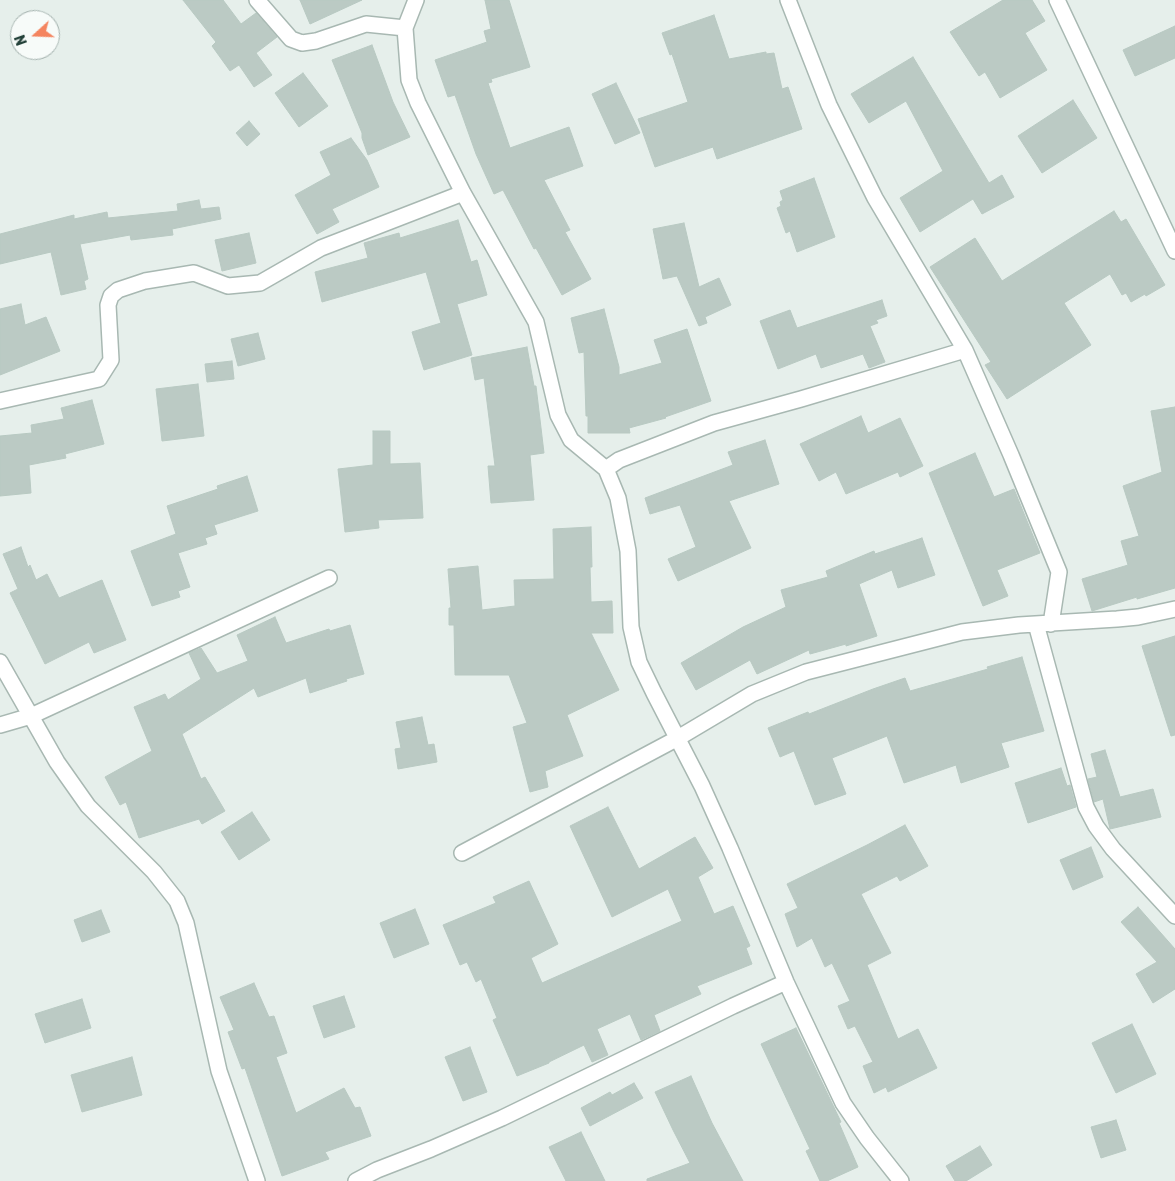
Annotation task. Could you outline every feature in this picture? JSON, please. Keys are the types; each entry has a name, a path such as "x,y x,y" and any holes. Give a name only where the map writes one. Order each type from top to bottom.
{"street":[{"path":"257,0 291,39 302,43 316,42 366,24 404,28"},
{"path":"416,0 404,28 409,80 440,150 536,322 558,415 570,440 606,469 618,498 628,551 631,627 640,662 702,786 786,982 843,1103 867,1138 901,1181"},
{"path":"788,0 829,105 875,198 965,350 1059,572 1043,624 1086,807 1096,826 1113,849 1175,916"},
{"path":"1056,0 1175,250"},
{"path":"0,401 99,379 110,360 108,305 111,296 118,290 145,281 194,273 228,286 260,283 321,248 463,193"},
{"path":"606,469 619,460 714,423 965,350"},
{"path":"0,725 31,716 329,578"},
{"path":"462,853 678,738 752,694 806,672 962,632 1131,618 1175,609"},
{"path":"0,662 57,762 88,806 154,872 177,901 186,924 219,1071 257,1181"},
{"path":"356,1181 377,1170 502,1118 786,982"}],"building":[{"path":"183,0 223,0 241,24 256,13 277,37 256,53 272,75 254,87 239,65 230,71 212,46 216,42"},
{"path":"300,0 362,0 310,24"},
{"path":"485,0 509,0 530,67 491,79 492,82 488,83 510,148 569,127 583,166 544,180 570,230 565,232 591,279 562,295 536,248 534,249 503,190 494,194 476,154 455,95 448,97 435,60 487,42 484,31 491,29"},
{"path":"1003,0 1032,0 1045,21 1025,33 1047,70 1000,98 985,72 979,76 950,32"},
{"path":"714,15 729,59 766,52 766,54 774,53 782,89 788,87 802,129 717,159 713,147 655,167 638,119 688,102 672,54 670,55 662,33"},
{"path":"1175,26 1175,58 1135,76 1123,50"},
{"path":"372,45 393,102 410,137 368,155 362,133 332,60"},
{"path":"913,57 989,183 1002,175 1014,197 982,214 973,199 920,232 900,198 943,171 906,101 869,123 851,94"},
{"path":"303,73 328,106 299,127 275,93"},
{"path":"616,83 640,133 615,144 592,94"},
{"path":"1073,100 1097,138 1042,173 1018,136"},
{"path":"249,121 260,134 247,146 236,133"},
{"path":"351,138 367,160 379,187 332,209 339,222 317,234 295,195 331,175 320,152"},
{"path":"814,178 835,237 797,252 790,231 786,233 777,208 781,206 780,202 783,200 780,191"},
{"path":"199,200 201,209 219,207 221,219 172,229 173,235 131,240 130,235 80,244 88,279 84,281 86,289 61,295 51,252 0,264 0,234 74,215 74,219 107,212 108,218 178,211 177,204"},
{"path":"1114,211 1121,222 1126,219 1165,285 1131,302 1126,293 1122,295 1110,274 1064,303 1091,345 1007,399 985,365 991,362 930,267 975,238 1002,281"},
{"path":"458,220 471,262 477,260 487,295 457,304 472,355 424,370 412,332 441,323 426,272 322,302 315,272 368,258 364,243 399,233 400,238"},
{"path":"684,223 699,287 719,278 731,305 705,317 707,323 699,326 677,276 663,279 653,229"},
{"path":"249,233 256,263 222,271 215,240"},
{"path":"882,300 887,316 876,320 878,323 870,326 885,362 869,368 863,354 821,368 816,354 778,369 760,321 790,310 797,328"},
{"path":"21,304 25,325 46,317 60,351 0,375 0,309"},
{"path":"604,309 619,367 619,375 662,363 654,340 687,329 711,401 666,418 629,428 630,433 588,433 584,352 579,353 571,318"},
{"path":"258,333 265,359 238,366 231,339"},
{"path":"527,347 534,386 536,386 544,453 530,455 534,500 491,503 488,466 495,466 484,378 475,380 471,358"},
{"path":"232,361 234,379 207,382 205,364"},
{"path":"198,384 204,436 162,441 156,389"},
{"path":"92,400 104,444 65,454 66,458 29,465 31,493 0,496 0,436 32,433 31,425 64,419 61,408"},
{"path":"1175,407 1175,588 1092,611 1082,579 1128,565 1121,541 1139,536 1123,486 1162,472 1151,411"},
{"path":"861,416 868,433 900,418 923,466 900,477 898,472 846,494 836,472 819,481 800,444"},
{"path":"373,431 390,431 390,464 420,463 423,518 378,520 379,528 345,532 338,469 373,465"},
{"path":"765,440 779,484 729,501 751,548 678,581 668,559 696,547 680,505 650,514 645,498 733,465 728,452"},
{"path":"975,453 994,497 1014,489 1040,553 997,570 1008,596 983,606 929,473"},
{"path":"247,476 258,511 214,525 217,534 205,538 207,544 178,553 190,587 178,591 180,597 152,606 131,551 176,534 167,506 218,489 217,486"},
{"path":"591,527 591,602 612,601 613,633 591,633 619,690 567,715 583,756 545,771 548,787 530,792 513,727 527,723 509,675 455,675 454,625 449,625 449,608 451,608 448,569 478,566 482,610 515,606 514,580 554,579 553,529"},
{"path":"922,538 935,575 898,588 892,570 859,584 877,636 846,646 846,644 810,654 809,650 757,674 750,660 696,690 681,663 743,627 786,607 781,590 828,577 826,571 874,551 875,554"},
{"path":"21,547 28,567 30,565 36,580 47,574 59,598 102,580 126,640 94,653 89,642 45,664 10,593 18,589 3,554"},
{"path":"275,617 286,643 329,629 330,631 350,625 364,674 310,693 306,678 258,697 254,688 182,734 201,779 205,777 225,811 202,824 199,819 139,838 126,802 120,805 105,777 152,751 134,707 165,694 168,700 201,679 189,653 201,648 217,673 248,661 237,635"},
{"path":"1175,636 1175,735 1171,736 1142,646"},
{"path":"1022,657 1044,731 1001,743 1009,767 961,783 956,765 904,783 887,736 832,758 846,794 815,805 794,751 780,757 768,728 905,678 910,691 988,669 987,667"},
{"path":"422,717 428,745 434,744 437,762 398,769 395,749 401,748 396,722"},
{"path":"1105,750 1120,797 1153,789 1161,817 1110,829 1103,799 1094,802 1088,779 1097,777 1091,754"},
{"path":"1061,768 1067,786 1070,785 1076,807 1028,823 1015,783"},
{"path":"608,807 639,869 695,837 713,868 698,877 714,914 733,906 750,946 746,948 752,964 697,986 701,994 654,1015 660,1031 641,1040 630,1014 597,1029 608,1055 592,1062 584,1045 549,1063 517,1076 493,1020 497,1018 481,979 476,982 467,962 460,965 443,925 496,903 493,897 529,881 558,944 531,958 542,983 682,921 668,889 612,917 570,826"},
{"path":"252,812 270,840 239,860 221,832"},
{"path":"905,825 928,866 900,881 897,876 861,894 891,953 867,965 898,1039 918,1029 937,1068 888,1092 886,1087 874,1093 863,1066 873,1062 855,1026 848,1029 838,1006 850,1001 832,963 825,967 812,938 797,947 785,914 798,908 787,884"},
{"path":"1091,847 1103,877 1073,890 1060,860"},
{"path":"1138,907 1175,949 1175,989 1153,1003 1136,974 1157,962 1121,922"},
{"path":"415,909 429,944 394,958 380,923"},
{"path":"101,910 110,932 82,942 74,920"},
{"path":"254,983 269,1017 274,1016 287,1053 276,1057 296,1113 344,1088 355,1108 360,1107 371,1136 325,1152 329,1159 282,1176 245,1068 242,1069 228,1032 234,1030 220,997"},
{"path":"344,996 355,1027 324,1038 313,1006"},
{"path":"82,999 91,1028 45,1043 35,1014"},
{"path":"1132,1024 1156,1074 1116,1093 1092,1043"},
{"path":"796,1028 841,1122 839,1123 858,1167 827,1181 820,1181 806,1151 810,1149 761,1044"},
{"path":"470,1047 487,1092 463,1101 445,1057"},
{"path":"132,1057 142,1095 82,1112 71,1075"},
{"path":"691,1076 712,1123 743,1181 647,1181 647,1179 690,1163 655,1092"},
{"path":"634,1083 643,1098 590,1126 581,1108 610,1092 612,1095"},
{"path":"1116,1120 1126,1150 1101,1158 1091,1127"},
{"path":"581,1132 605,1181 566,1181 549,1147"},
{"path":"980,1146 992,1165 966,1181 955,1181 946,1166"}]}
